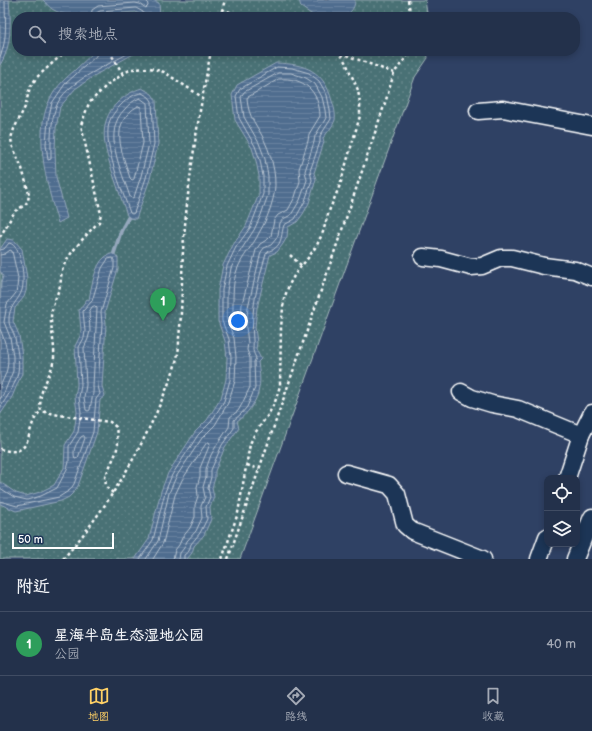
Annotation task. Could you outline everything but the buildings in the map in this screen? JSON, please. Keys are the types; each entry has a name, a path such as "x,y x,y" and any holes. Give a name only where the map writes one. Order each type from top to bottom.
{"street":[{"path":"478,111 503,109 592,126"},
{"path":"423,257 441,259 471,266 482,266 501,258 512,258 544,266 575,270 592,277"},
{"path":"461,392 472,398 492,404 518,409 581,435"},
{"path":"568,475 581,435 592,412"},
{"path":"346,473 389,485 397,494 405,524 412,531 483,559"},
{"path":"575,559 592,517"},
{"path":"539,559 544,545"}],"path":[{"path":"221,12 225,0"},
{"path":"408,0 410,12"},
{"path":"222,9 230,12"},
{"path":"0,237 15,211 25,205 28,201 29,194 22,168 12,146 11,138 14,129 25,107 30,87 37,77 60,56"},
{"path":"112,56 123,74"},
{"path":"63,559 86,533 126,474 146,437 169,382 177,357 181,321 184,236 202,97 210,56"},
{"path":"222,559 238,513 250,444 255,433 275,402 280,386 281,327 284,299 295,274 317,245 323,232 329,211 340,186 360,116 358,90 342,56"},
{"path":"348,56 394,73"},
{"path":"228,559 282,405 394,73 407,56"},
{"path":"0,449 16,452 22,449 28,441 34,419 41,411 40,397 43,386 52,370 54,346 51,318 54,301 60,287 60,278 64,264 99,222 101,214 81,125 89,103 108,84 123,74 131,70 150,68 164,72 202,97"},
{"path":"290,255 302,266"},
{"path":"275,402 282,405"},
{"path":"41,411 59,416 110,422 116,428 118,444 116,453 105,477 106,487 113,493"},
{"path":"247,465 259,469"}],"green space":[{"path":"0,0 425,0 427,12 12,12 12,56 428,56 428,58 415,77 240,559 0,559"}],"water":[{"path":"0,0 9,0 10,34 7,50 0,65"},
{"path":"43,0 153,0 159,3 160,12 59,12"},
{"path":"299,0 355,0 354,7 350,12 308,12 301,7"},
{"path":"90,56 130,56 97,74 75,89 60,107 56,128 56,177 67,218 58,223 49,192 43,157 42,139 43,122 47,106 54,92 64,80"},
{"path":"276,63 304,67 318,76 324,82 328,91 334,108 335,120 323,138 324,142 314,173 316,179 309,203 297,222 288,227 287,237 277,252 270,255 257,308 255,327 257,343 256,349 261,359 258,362 260,385 257,397 245,415 237,421 239,428 225,447 215,471 215,478 212,488 214,497 210,507 211,519 204,535 194,546 192,553 187,559 135,559 149,539 161,491 168,473 195,432 207,420 221,398 226,379 227,358 225,341 218,321 218,290 223,265 233,245 246,226 259,194 259,176 256,161 252,148 235,120 232,95 237,85"},
{"path":"142,88 152,94 156,100 158,144 150,179 136,219 128,218 107,155 104,136 107,119 111,110 124,97 135,90"},
{"path":"7,239 14,240 22,249 27,278 26,291 24,297 15,308 13,321 19,335 22,356 22,373 12,397 0,415 0,306 1,283 3,276 0,271 0,249"},
{"path":"114,253 118,258 118,269 105,312 106,324 102,386 105,396 100,400 97,432 78,486 69,497 61,501 16,511 0,504 0,482 16,493 26,496 40,492 54,485 64,468 65,445 74,431 77,412 75,397 77,385 75,346 81,330 79,310 87,299 89,300 94,277 102,260 106,256"}],"waterway":[{"path":"114,253 121,231 128,218"}],"place":[{"name":"星海半岛生态湿地公园","path":"163,321"}]}
